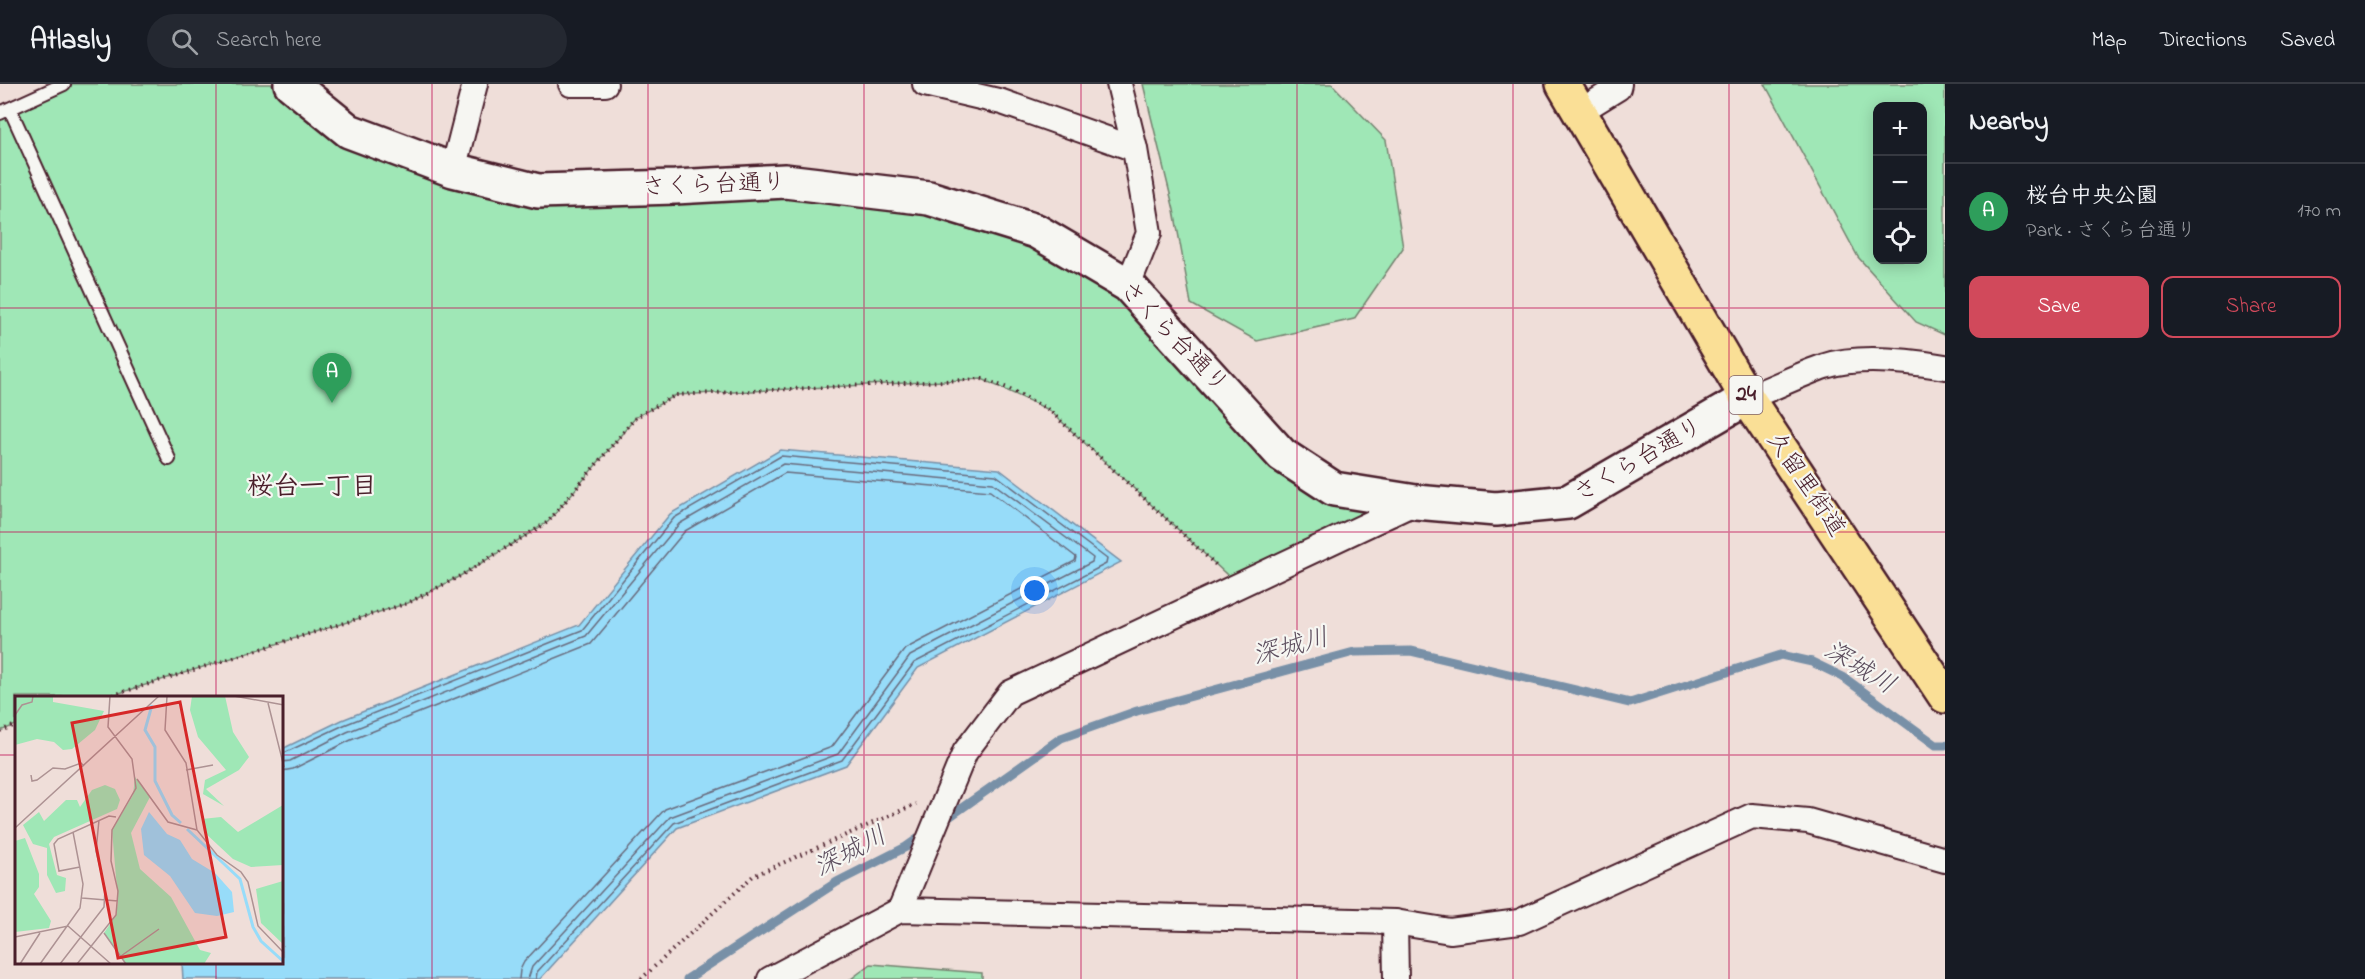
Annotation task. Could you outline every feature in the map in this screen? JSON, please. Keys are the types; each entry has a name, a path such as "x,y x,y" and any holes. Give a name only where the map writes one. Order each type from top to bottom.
{"main road":[{"name":"久留里街道","path":"1563,84 1748,398 1945,696"}],"street":[{"name":"さくら台通り","path":"291,84 350,131 453,170 538,191 675,188 785,181 929,198 1036,231 1128,285 1282,455 1334,489 1416,502 1496,509 1568,502 1748,398"},
{"path":"453,170 475,84"},
{"path":"571,84 606,84"},
{"path":"925,84 1002,102 1135,149"},
{"path":"1119,84 1135,149 1149,233 1128,285"},
{"path":"1580,112 1618,88 1618,84"},
{"path":"1748,398 1827,365 1866,360 1917,362 1945,367"},
{"path":"900,910 964,752 1010,693 1416,502"},
{"path":"770,979 900,910 1395,922 1450,932 1519,922 1752,816 1808,821 1945,860"},
{"path":"1395,922 1396,979"}],"lane":[{"path":"64,84 5,111 169,459"}],"path":[{"path":"110,696 408,603 459,576 548,522 636,417 676,396 982,379 1010,389 1049,410 1238,585"},
{"path":"0,731 15,725"},
{"path":"641,979 753,876 949,790"}],"green space":[{"path":"58,84 291,84 453,170 929,198 1128,285 1282,455 1416,502 1238,585 1049,410 982,379 676,395 636,417 548,522 460,576 408,603 110,696 15,696 15,725 0,731 0,109"},
{"path":"1143,84 1332,84 1386,140 1403,248 1354,319 1257,341 1191,304 1174,210"},
{"path":"1765,84 1945,84 1945,335 1916,322 1858,257"},
{"path":"871,964 982,973 982,979 851,979"}],"water":[{"path":"780,450 999,469 1121,562 918,668 846,765 677,828 540,979 183,979 182,964 284,964 284,748 342,720 579,625 670,514"}],"waterway":[{"name":"深城川","path":"942,822 1061,738 1137,711 1354,652 1411,651 1630,703 1781,655 1812,662 1843,677 1936,745 1945,745"},
{"name":"深城川","path":"687,979 837,882 906,847 926,833"}],"place":[{"name":"桜台中央公園","path":"332,403"}],"district":[{"name":"桜台一丁目","path":"312,488"}]}
